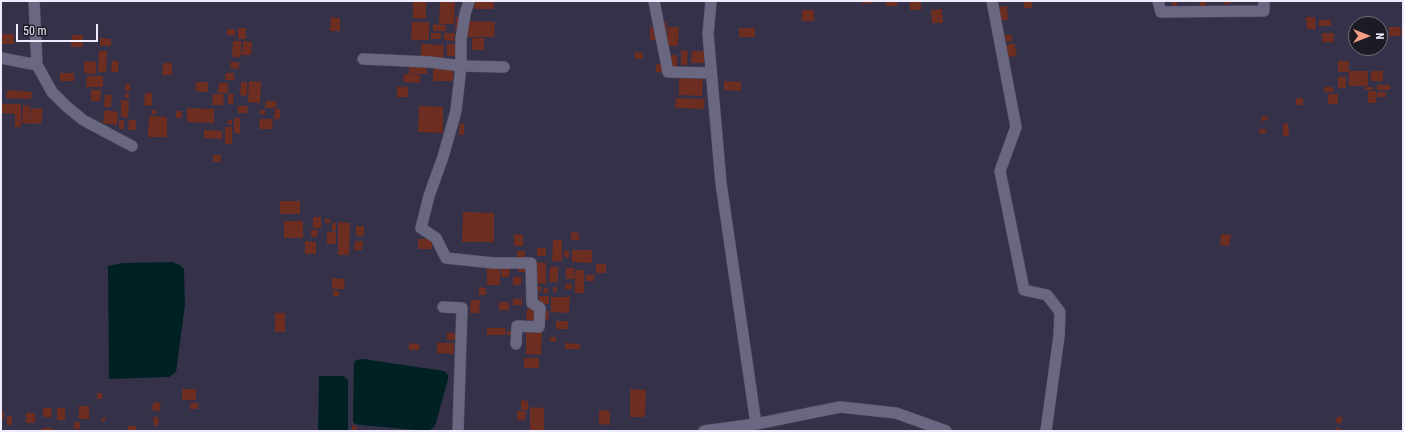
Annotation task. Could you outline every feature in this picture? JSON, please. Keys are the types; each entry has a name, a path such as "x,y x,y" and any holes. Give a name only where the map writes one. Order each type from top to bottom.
{"street":[{"path":"34,1 37,65 52,92 83,120 132,146"},
{"path":"469,1 465,14 461,39 461,66 456,111 443,157 429,196 422,228 436,238 446,258 493,263 531,263 532,303 540,308 539,327 517,326 516,344"},
{"path":"654,1 668,72 711,73"},
{"path":"711,1 708,34 721,183 756,424"},
{"path":"992,1 1016,127 1000,171 1024,290 1047,295 1060,312 1059,336 1046,431"},
{"path":"1158,1 1161,12 1264,11 1264,1"},
{"path":"1,58 37,65"},
{"path":"363,59 429,62 461,66 504,67"},
{"path":"443,307 462,308 458,431"},
{"path":"704,431 756,424 840,407 896,412 946,431"}],"shaded area":[{"path":"172,262 180,265 184,269 185,305 176,372 169,377 109,379 108,266 123,263"},
{"path":"363,359 444,371 448,375 448,379 436,423 433,428 428,431 359,425 354,423 354,363 356,360"},
{"path":"319,376 343,376 348,380 348,431 318,431"}],"building":[{"path":"413,1 426,1 426,19 413,18"},
{"path":"475,1 494,1 494,9 474,9"},
{"path":"862,1 873,1 873,3 862,4"},
{"path":"886,1 897,1 897,6 886,6"},
{"path":"910,1 921,1 921,10 910,10"},
{"path":"1024,1 1032,1 1032,8 1024,8"},
{"path":"1172,1 1177,1 1177,10 1172,10"},
{"path":"1200,1 1206,1 1206,10 1200,10"},
{"path":"1224,1 1230,1 1230,4 1224,4"},
{"path":"440,2 455,2 454,24 439,24"},
{"path":"1007,6 1008,20 998,21 996,7"},
{"path":"942,9 943,23 932,23 931,10"},
{"path":"802,10 814,10 814,21 802,21"},
{"path":"331,17 340,18 340,31 330,31"},
{"path":"456,17 461,17 460,31 455,31"},
{"path":"1306,17 1315,17 1316,29 1307,29"},
{"path":"1319,20 1331,20 1331,26 1319,26"},
{"path":"468,21 495,22 494,37 467,37"},
{"path":"412,22 429,22 429,40 411,40"},
{"path":"661,23 667,23 667,33 661,33"},
{"path":"433,24 446,25 446,31 433,31"},
{"path":"650,27 658,27 657,40 650,40"},
{"path":"668,27 679,27 678,46 667,46"},
{"path":"1389,27 1400,27 1400,36 1389,36"},
{"path":"1401,27 1403,27 1403,36 1401,36"},
{"path":"238,28 246,28 246,39 238,39"},
{"path":"739,28 755,28 755,37 739,37"},
{"path":"227,29 235,29 235,36 227,35"},
{"path":"431,33 441,33 441,39 431,39"},
{"path":"444,33 455,33 454,41 444,40"},
{"path":"1322,33 1334,33 1334,42 1322,42"},
{"path":"1,34 14,34 14,44 1,44"},
{"path":"72,35 83,35 83,47 71,47"},
{"path":"1005,35 1012,35 1012,41 1006,42"},
{"path":"100,38 111,39 111,46 100,46"},
{"path":"472,38 484,38 484,50 472,50"},
{"path":"233,41 241,41 241,57 232,57"},
{"path":"243,41 252,42 251,55 242,55"},
{"path":"1014,43 1017,55 1006,58 1003,46"},
{"path":"421,44 444,45 443,60 421,59"},
{"path":"447,44 459,44 459,56 447,56"},
{"path":"681,50 688,51 687,65 681,65"},
{"path":"99,51 107,51 106,72 98,72"},
{"path":"692,51 705,51 704,63 691,63"},
{"path":"635,52 643,53 643,59 635,59"},
{"path":"668,55 677,55 677,68 668,67"},
{"path":"84,61 96,62 96,74 84,73"},
{"path":"112,61 119,61 118,72 111,72"},
{"path":"1338,61 1349,61 1349,72 1338,72"},
{"path":"231,62 239,62 239,69 230,68"},
{"path":"163,63 172,63 172,75 162,75"},
{"path":"409,64 427,65 427,74 409,74"},
{"path":"656,64 666,64 666,73 656,72"},
{"path":"433,68 453,68 453,81 433,81"},
{"path":"1349,71 1368,71 1368,86 1349,86"},
{"path":"1371,71 1383,71 1383,81 1371,81"},
{"path":"60,73 74,73 74,81 60,81"},
{"path":"226,73 234,73 234,80 225,80"},
{"path":"404,74 420,75 420,83 403,82"},
{"path":"87,76 103,76 103,87 86,87"},
{"path":"1338,77 1346,77 1346,88 1338,88"},
{"path":"679,78 703,79 702,96 679,95"},
{"path":"249,81 261,82 260,103 248,102"},
{"path":"724,81 741,82 741,91 724,90"},
{"path":"196,82 208,82 208,92 195,91"},
{"path":"241,82 247,82 247,96 240,95"},
{"path":"219,83 228,83 228,93 218,93"},
{"path":"125,84 130,84 130,91 125,91"},
{"path":"1377,85 1390,85 1390,90 1377,90"},
{"path":"397,87 408,87 408,97 397,97"},
{"path":"1324,87 1333,87 1333,92 1324,92"},
{"path":"1365,87 1373,87 1373,90 1365,90"},
{"path":"7,90 32,92 31,99 6,98"},
{"path":"91,90 101,90 100,101 91,101"},
{"path":"1368,91 1376,91 1376,103 1368,103"},
{"path":"1377,92 1386,92 1386,97 1377,97"},
{"path":"125,93 129,94 129,98 125,98"},
{"path":"145,93 152,93 152,106 144,105"},
{"path":"213,94 224,94 223,105 212,105"},
{"path":"228,94 234,94 233,104 228,104"},
{"path":"1328,94 1338,94 1338,104 1328,104"},
{"path":"105,95 112,95 111,107 104,107"},
{"path":"676,98 705,99 704,109 675,108"},
{"path":"1296,98 1303,98 1303,105 1296,105"},
{"path":"121,100 129,101 128,118 121,117"},
{"path":"266,101 276,101 276,108 265,108"},
{"path":"2,104 21,104 21,127 15,127 15,114 2,113"},
{"path":"23,105 30,106 29,124 22,123"},
{"path":"238,106 248,106 247,113 238,113"},
{"path":"419,106 443,107 443,133 418,132"},
{"path":"31,108 43,109 41,124 29,123"},
{"path":"187,108 214,109 214,123 187,122"},
{"path":"275,109 280,109 280,119 274,119"},
{"path":"105,110 118,112 117,125 103,123"},
{"path":"152,110 156,110 156,115 152,114"},
{"path":"260,110 265,110 265,115 260,114"},
{"path":"176,111 182,111 182,118 176,118"},
{"path":"149,116 167,117 167,137 148,137"},
{"path":"1267,116 1268,120 1261,121 1261,117"},
{"path":"234,118 240,118 240,134 234,133"},
{"path":"260,119 273,119 272,129 259,129"},
{"path":"119,120 124,120 124,129 119,129"},
{"path":"129,120 136,120 136,130 128,130"},
{"path":"228,120 232,120 232,125 228,125"},
{"path":"460,123 464,124 464,135 459,135"},
{"path":"1288,123 1289,136 1283,136 1283,124"},
{"path":"225,127 232,127 232,144 225,144"},
{"path":"1259,129 1266,129 1266,133 1260,134"},
{"path":"204,130 222,131 222,139 204,138"},
{"path":"213,155 221,155 221,162 213,162"},
{"path":"280,201 300,201 300,214 280,214"},
{"path":"463,212 494,213 494,242 462,242"},
{"path":"313,217 321,217 321,228 313,228"},
{"path":"325,219 330,219 330,223 325,223"},
{"path":"284,221 303,221 303,238 284,238"},
{"path":"338,222 350,223 349,255 338,255"},
{"path":"332,223 336,223 336,231 332,231"},
{"path":"356,226 364,226 364,236 356,236"},
{"path":"311,230 318,230 317,237 311,237"},
{"path":"327,232 336,232 336,244 327,244"},
{"path":"571,232 579,233 579,240 571,240"},
{"path":"514,234 523,235 523,246 514,246"},
{"path":"1221,234 1231,235 1229,246 1220,245"},
{"path":"418,239 433,239 432,249 418,249"},
{"path":"553,240 562,240 562,261 552,261"},
{"path":"305,241 316,242 316,254 305,254"},
{"path":"355,241 363,241 362,250 354,250"},
{"path":"537,248 546,248 546,256 537,256"},
{"path":"572,250 592,250 592,263 572,262"},
{"path":"517,251 525,251 525,259 517,259"},
{"path":"564,251 569,251 569,258 564,257"},
{"path":"537,262 546,263 546,284 536,283"},
{"path":"596,264 606,264 606,273 596,273"},
{"path":"487,266 500,266 500,285 487,285"},
{"path":"518,267 526,267 526,272 518,272"},
{"path":"550,267 558,267 558,282 549,282"},
{"path":"501,268 510,268 509,277 501,277"},
{"path":"566,268 574,268 574,279 566,279"},
{"path":"575,270 584,270 584,293 575,293"},
{"path":"586,275 594,275 594,281 586,281"},
{"path":"513,277 521,277 521,285 513,285"},
{"path":"332,278 345,279 344,289 332,289"},
{"path":"565,284 572,284 572,289 565,289"},
{"path":"534,286 541,286 541,291 534,291"},
{"path":"479,287 486,288 486,295 479,295"},
{"path":"553,287 557,287 557,292 553,292"},
{"path":"544,288 548,288 548,293 543,293"},
{"path":"333,291 339,291 339,296 333,296"},
{"path":"539,296 549,296 549,304 539,304"},
{"path":"551,297 570,297 569,313 551,312"},
{"path":"513,299 522,299 522,305 513,305"},
{"path":"471,300 480,300 479,313 470,313"},
{"path":"499,302 509,302 509,310 499,310"},
{"path":"527,309 537,309 536,321 526,320"},
{"path":"542,311 549,311 548,320 542,320"},
{"path":"275,313 285,313 285,332 275,332"},
{"path":"556,321 568,321 568,329 556,329"},
{"path":"487,328 506,328 505,335 487,335"},
{"path":"507,331 514,331 514,335 507,335"},
{"path":"526,331 542,331 541,355 526,354"},
{"path":"447,333 460,333 460,340 447,340"},
{"path":"550,337 556,337 556,342 550,341"},
{"path":"409,343 419,344 419,350 409,350"},
{"path":"437,343 454,343 454,354 437,353"},
{"path":"565,343 580,344 580,349 565,349"},
{"path":"524,358 539,358 539,368 524,368"},
{"path":"182,389 196,389 196,400 182,400"},
{"path":"630,389 646,390 645,417 630,417"},
{"path":"97,393 102,393 102,399 97,399"},
{"path":"521,400 528,401 528,410 521,410"},
{"path":"154,402 161,403 159,412 151,409"},
{"path":"190,403 198,403 198,409 190,409"},
{"path":"79,406 89,406 89,419 79,419"},
{"path":"530,407 544,408 544,431 530,431"},
{"path":"43,408 52,408 51,417 43,417"},
{"path":"57,408 65,408 65,420 57,420"},
{"path":"599,410 610,411 610,425 599,424"},
{"path":"517,411 526,411 525,420 517,420"},
{"path":"1,412 4,412 4,419 1,419"},
{"path":"26,413 35,413 35,423 26,423"},
{"path":"7,416 12,416 12,425 7,425"},
{"path":"1338,416 1343,418 1340,424 1335,422"},
{"path":"106,417 105,421 101,421 102,418"},
{"path":"153,417 158,417 159,425 154,426"},
{"path":"74,422 80,422 80,429 74,429"},
{"path":"352,425 357,427 356,431 352,431"},
{"path":"128,426 136,426 136,431 128,431"},
{"path":"1338,427 1343,431 1334,431"},
{"path":"42,428 53,428 53,431 42,431"}]}
